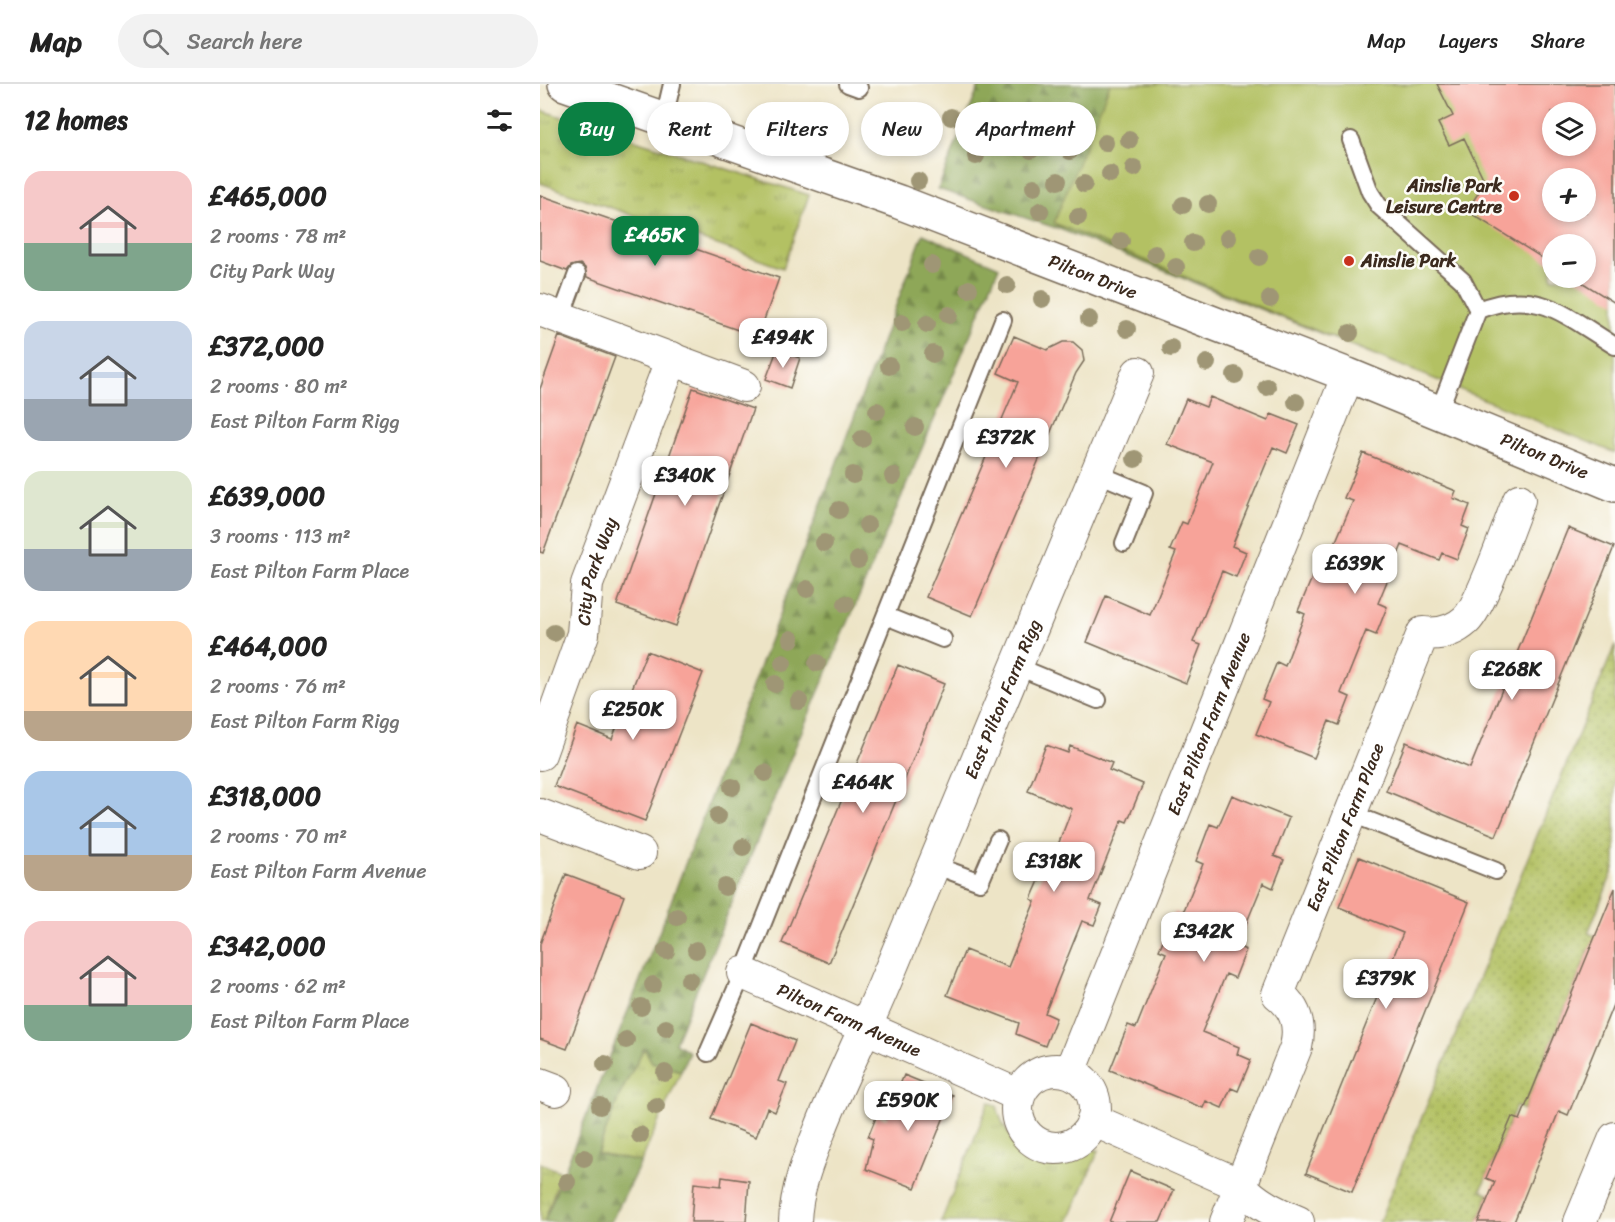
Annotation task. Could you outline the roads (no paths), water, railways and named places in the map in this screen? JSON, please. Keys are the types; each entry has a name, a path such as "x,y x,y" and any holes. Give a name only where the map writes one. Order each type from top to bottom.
{"street":[{"name":"Pilton Drive","path":"565,84 647,112"},
{"name":"Pilton Drive","path":"733,143 899,202 1348,375 1615,485"},
{"path":"550,313 744,386"},
{"name":"City Park Way","path":"540,754 583,634 587,584 672,358"},
{"name":"East Pilton Farm Rigg","path":"795,1222 804,1171 1138,373"},
{"name":"East Pilton Farm Avenue","path":"1070,1072 1348,375"},
{"name":"East Pilton Farm Place","path":"1240,1185 1298,1040 1299,1023 1293,1011 1278,994 1423,633 1438,633 1453,629 1471,615 1519,500"},
{"path":"540,815 640,854"},
{"name":"Pilton Farm Avenue","path":"743,973 865,1025 1018,1095"},
{"path":"1058,1069 1070,1072 1088,1086 1093,1097 1093,1120 1079,1140 1056,1148 1043,1146 1032,1140 1020,1125 1016,1107 1018,1095 1034,1076 1058,1069"},
{"path":"1093,1120 1240,1185 1247,1194 1276,1213 1298,1222"},
{"path":"1580,1222 1615,1138"},
{"path":"1226,1222 1240,1185"}],"lane":[{"path":"668,102 672,84"},
{"path":"1351,140 1370,192 1379,206 1457,275 1478,310"},
{"path":"550,313 577,274"},
{"path":"1478,310 1508,301 1538,302 1555,308 1615,345"},
{"path":"1438,413 1478,310"},
{"path":"708,1053 743,973 1003,320"},
{"path":"1096,473 1144,493 1124,543"},
{"path":"886,616 943,639"},
{"path":"1016,666 1098,700"},
{"path":"1350,813 1496,871"},
{"path":"934,865 980,882 998,840"}],"place":[{"name":"Ainslie Park Leisure Centre","path":"1514,196"},
{"name":"Ainslie Park","path":"1349,261"}]}
